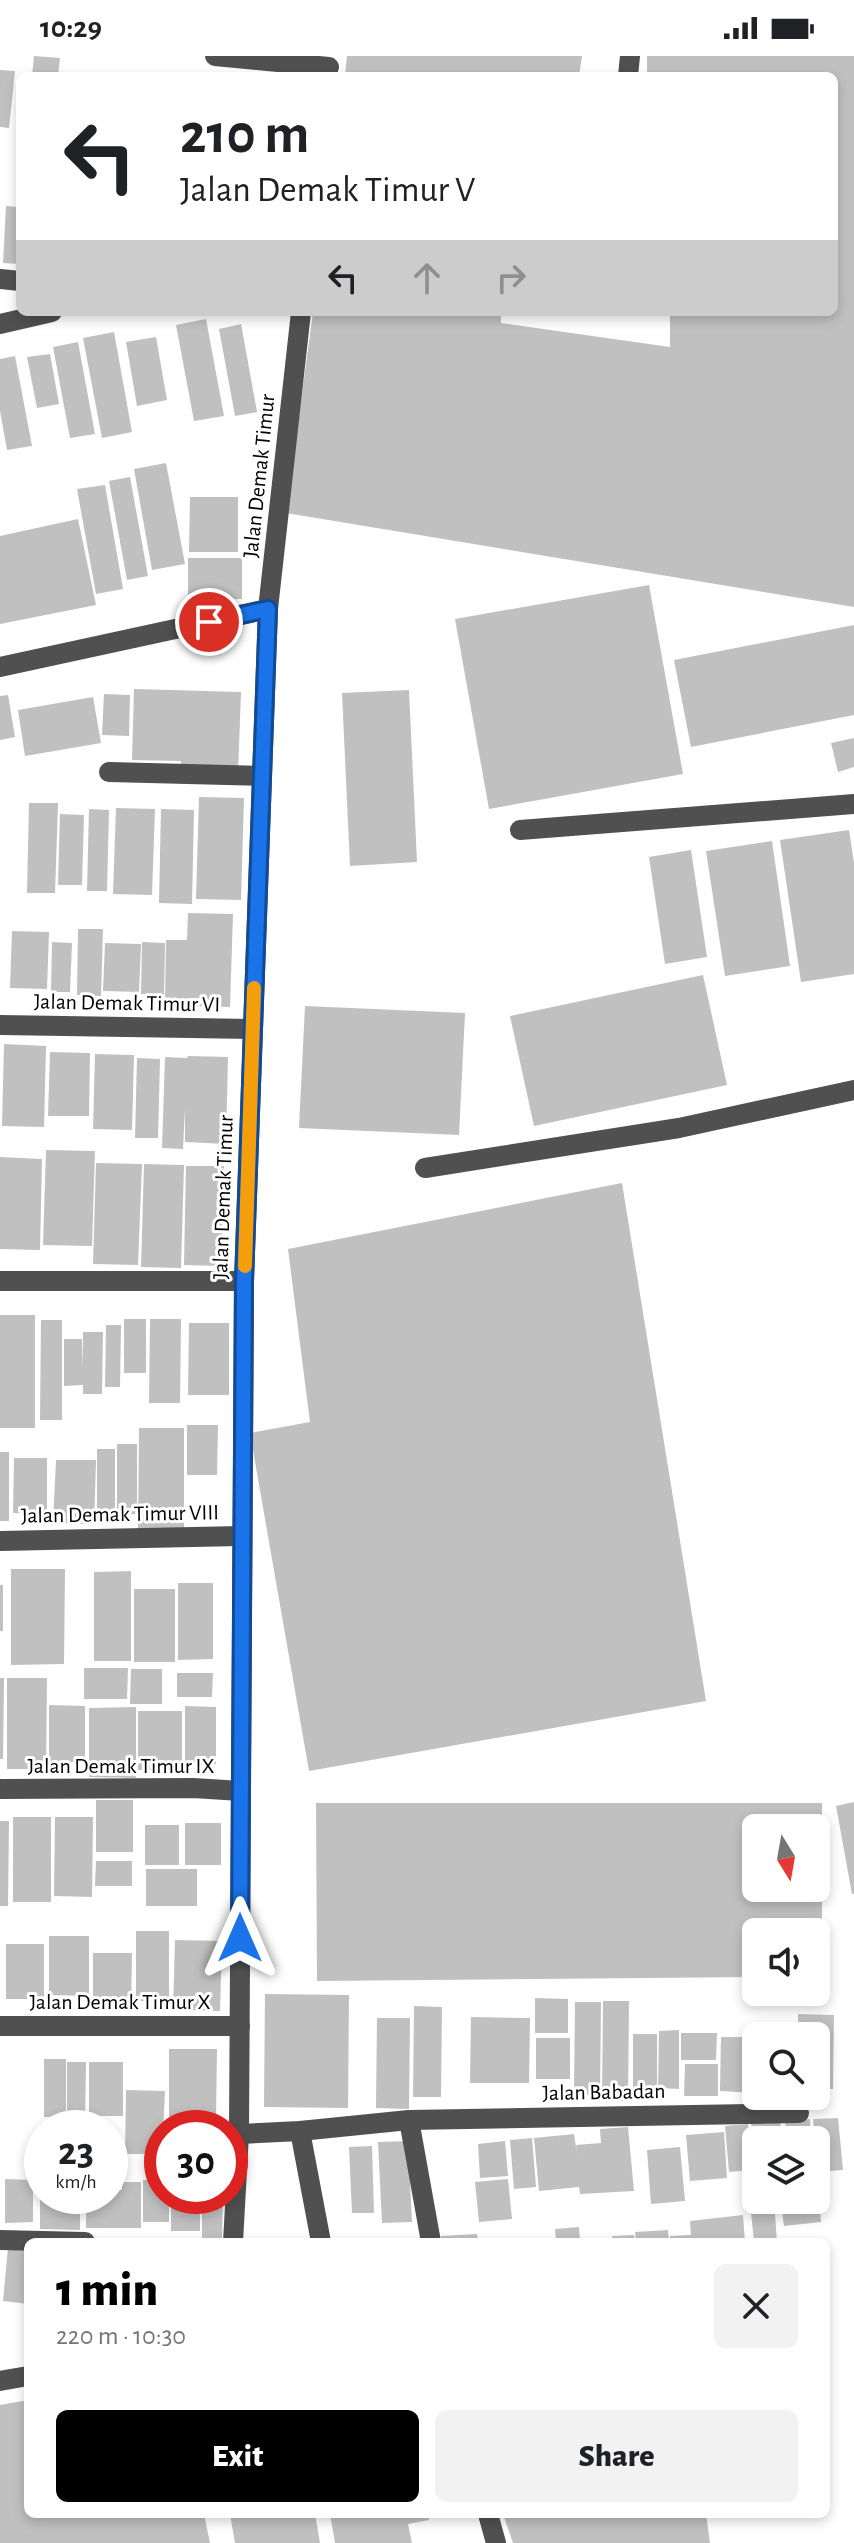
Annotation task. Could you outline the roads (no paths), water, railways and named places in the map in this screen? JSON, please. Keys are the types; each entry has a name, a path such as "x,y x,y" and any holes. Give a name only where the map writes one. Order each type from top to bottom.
{"street":[{"path":"215,56 329,66"},
{"path":"0,324 35,316"},
{"name":"Jalan Demak Timur","path":"239,2110 244,1281 268,609 301,316"},
{"path":"0,667 268,609"},
{"path":"109,772 262,776"},
{"path":"520,830 854,804"},
{"name":"Jalan Demak Timur VI","path":"0,1025 253,1029"},
{"path":"425,1168 679,1128 854,1090 854,1097"},
{"path":"0,1281 244,1281"},
{"name":"Jalan Demak Timur VIII","path":"0,1541 241,1536"},
{"name":"Jalan Demak Timur IX","path":"0,1789 193,1788 241,1791"},
{"name":"Jalan Demak Timur X","path":"0,2026 240,2026"},
{"name":"Jalan Babadan","path":"248,2134 409,2120 799,2113"},
{"path":"409,2120 430,2238"},
{"path":"300,2131 320,2238"},
{"name":"Jalan Demak Timur","path":"233,2238 235,2214"},
{"path":"0,2240 24,2241"},
{"path":"0,2381 24,2377"},
{"path":"489,2518 496,2543"}]}
